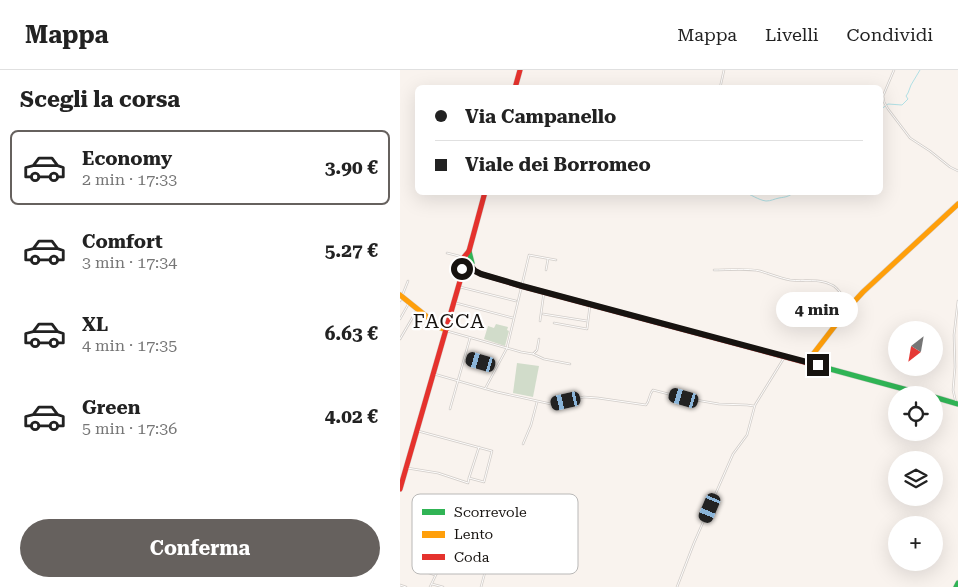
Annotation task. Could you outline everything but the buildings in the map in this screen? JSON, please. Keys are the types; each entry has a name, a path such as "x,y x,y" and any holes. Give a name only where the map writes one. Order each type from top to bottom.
{"main road":[{"path":"516,85 520,70"},
{"path":"484,195 469,251 466,258 460,262 466,267 481,274 522,286 893,386"},
{"path":"806,362 863,292 958,204"},
{"path":"400,489 462,274 466,267 472,263 466,258"},
{"path":"401,297 446,329"},
{"path":"943,399 957,403"},
{"path":"956,587 958,583"}],"street":[{"path":"721,85 724,70"},
{"path":"894,70 883,96 887,107 910,138 958,171"},
{"path":"447,253 466,258"},
{"path":"485,389 507,348 529,255 556,260"},
{"path":"546,270 548,259"},
{"path":"714,270 759,270 791,280 824,282 837,288 844,300 851,305"},
{"path":"401,297 408,281"},
{"path":"458,287 517,302"},
{"path":"540,321 544,292"},
{"path":"957,403 953,390 955,367 954,335 958,301"},
{"path":"400,319 410,302"},
{"path":"454,303 513,318"},
{"path":"554,323 587,329 590,304"},
{"path":"400,339 418,309"},
{"path":"543,314 588,321"},
{"path":"446,329 533,354 544,360 570,364"},
{"path":"450,409 470,337"},
{"path":"533,354 537,350 539,339"},
{"path":"677,587 733,454 747,435 754,406 785,356"},
{"path":"464,357 481,362"},
{"path":"433,374 485,389 551,404 593,397 646,405 653,390 719,404 754,406"},
{"path":"523,444 531,425 537,401"},
{"path":"417,431 491,451 484,482 470,478"},
{"path":"406,468 438,472 468,483 479,447"},
{"path":"430,587 436,575 433,574"},
{"path":"482,587 486,574"},
{"path":"432,584 443,587"},
{"path":"400,585 406,587"}],"green space":[{"path":"496,324 508,327 507,330 509,331 505,346 484,339 488,326 494,328"},
{"path":"517,363 539,366 533,397 513,393"}],"waterway":[{"path":"883,108 888,104 902,105 908,99 906,96 920,70"},
{"path":"751,195 766,201 790,195"}],"traffic: fast":[{"path":"463,272 472,263 469,251"},
{"path":"819,366 893,386"},
{"path":"943,400 958,404"},
{"path":"956,587 958,583"}],"traffic: slow":[{"path":"807,362 863,292 958,204"},
{"path":"400,295 446,330"}],"traffic: jam":[{"path":"516,85 520,70"},
{"path":"400,489 462,274 460,262 469,251 484,195"},
{"path":"471,266 481,274 521,286 819,366"}],"district":[{"name":"FACCA","path":"449,321"}],"route":[{"path":"462,269 462,274 465,269 471,266 481,274 522,286 818,365"}]}
